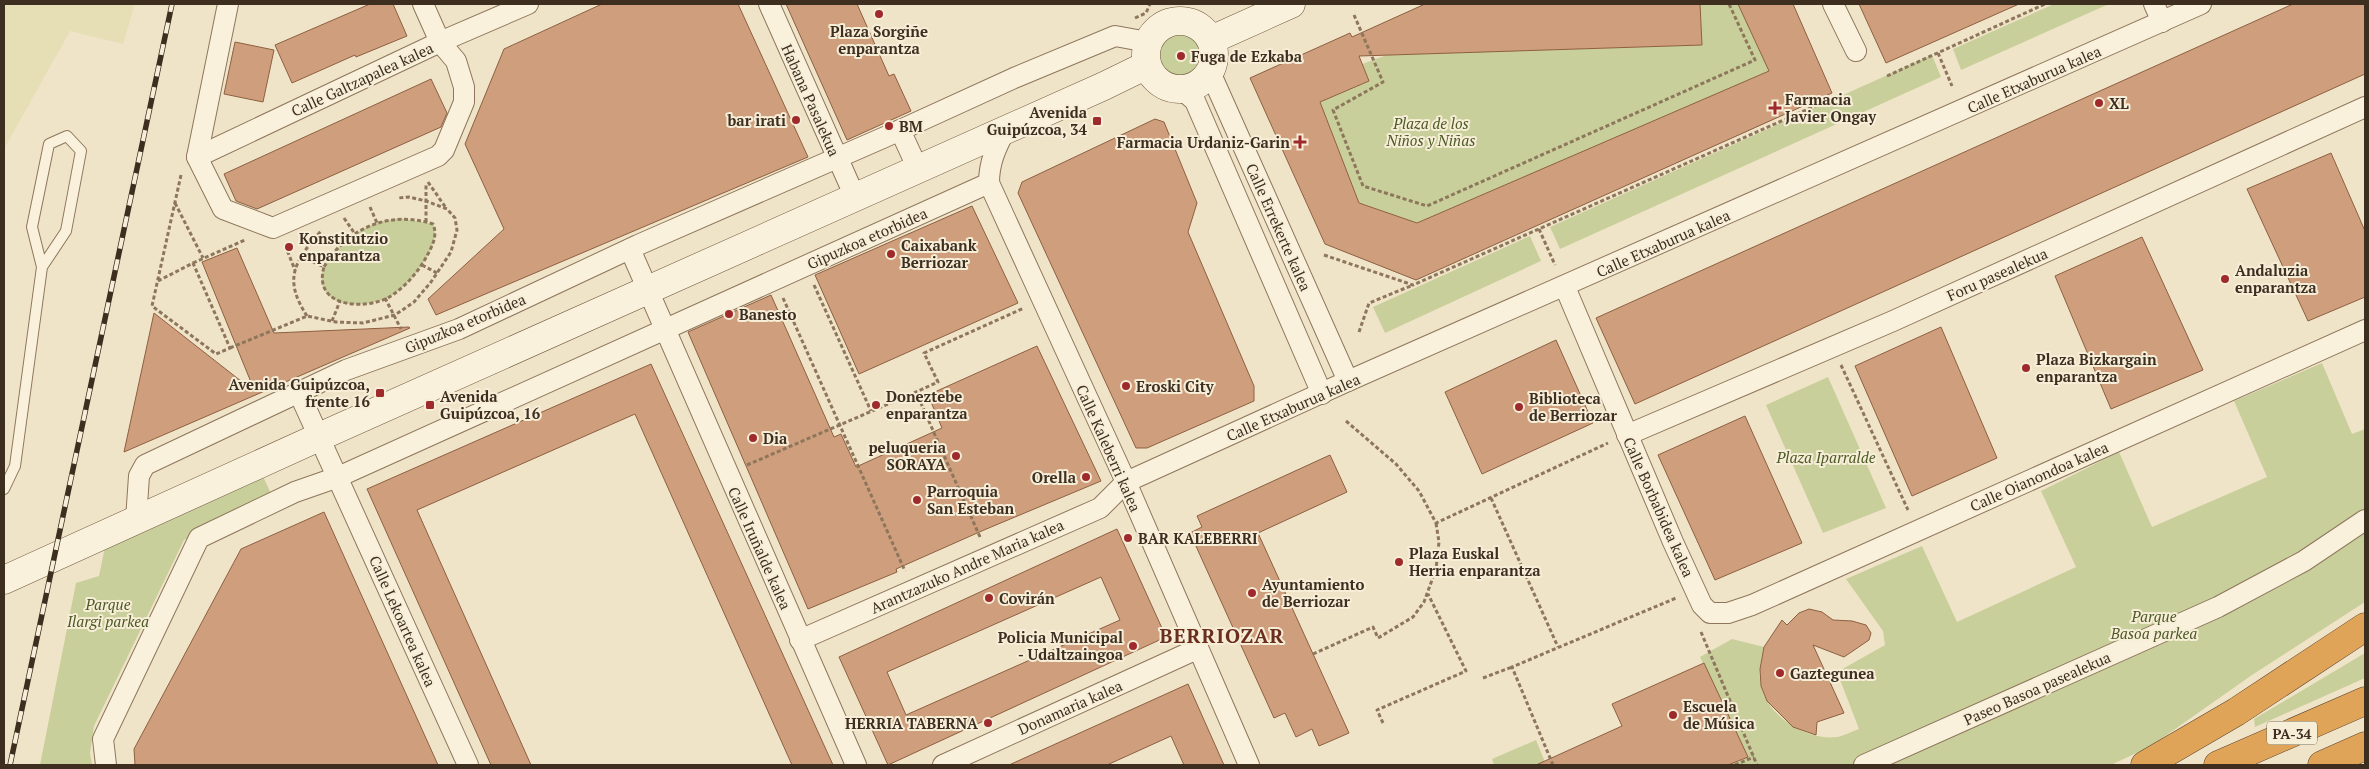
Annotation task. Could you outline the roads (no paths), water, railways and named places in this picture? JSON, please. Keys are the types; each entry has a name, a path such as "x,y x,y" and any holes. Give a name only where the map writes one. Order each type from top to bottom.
{"highway":[{"path":"2145,765 2236,712 2358,633"},
{"name":"PA-34","path":"2218,765 2365,701"},
{"name":"PA-34","path":"2322,765 2365,746"}],"main road":[{"path":"1211,40 1291,4"},
{"path":"1172,12 1204,30 1211,40 1214,50 1214,62 1210,72 1202,81 1192,87 1170,88 1160,83 1152,75 1147,54 1153,32 1172,12"},
{"path":"4,580 1005,130 1147,54"}],"street":[{"path":"228,4 197,156 223,209 273,228 438,156 449,140 464,102 464,87 456,61 440,42 423,4"},
{"name":"Calle Galtzapalea kalea","path":"197,156 440,42 528,4"},
{"name":"Habana Pasalekua","path":"768,4 854,197"},
{"path":"1834,4 1856,51"},
{"path":"2154,4 2162,22"},
{"name":"Calle Etxaburua kalea","path":"1126,482 1348,381 1565,287 2201,4"},
{"name":"Gipuzkoa etorbidea","path":"136,520 139,476 145,465 346,370 459,329 630,249 1014,78 1115,36 1147,54"},
{"name":"Calle Errekerte kalea","path":"1210,72 1348,381"},
{"name":"Calle Errekerte kalea","path":"1181,89 1195,101 1322,394"},
{"name":"Foru pasealekua","path":"1619,439 1833,347 2365,107"},
{"path":"900,130 918,169"},
{"path":"989,183 989,168 994,152 1005,130"},
{"name":"Gipuzkoa etorbidea","path":"106,765 103,739 199,538 295,492 338,477 989,183"},
{"name":"Calle Kaleberri kalea","path":"989,183 1126,482 1249,765"},
{"path":"630,249 664,331"},
{"name":"Calle Borbabidea kalea","path":"1565,287 1619,439 1680,557 1702,605 1710,613"},
{"name":"Calle Oianondoa kalea","path":"1710,613 1728,614 1752,605 2365,330"},
{"name":"Calle Iruñalde kalea","path":"664,331 856,765"},
{"path":"299,392 338,477"},
{"name":"Calle Lekoartea kalea","path":"338,477 468,765"},
{"name":"Arantzazuko Andre Maria kalea","path":"800,640 1100,508 1126,482"},
{"name":"Paseo Basoa pasealekua","path":"1864,765 2218,607 2304,562 2365,520"},
{"name":"Donamaria kalea","path":"943,765 1197,649"}],"lane":[{"path":"4,489 15,466 42,267 32,227 49,144 67,136 81,151 66,232 42,267"}],"railway":[{"path":"10,765 172,4"}],"place":[{"name":"Plaza Sorgiñe enparantza","path":"879,14"},
{"name":"Fuga de Ezkaba","path":"1181,56"},
{"name":"XL","path":"2099,103"},
{"name":"Farmacia Javier Ongay","path":"1775,108"},
{"name":"bar irati","path":"796,120"},
{"name":"Avenida Guipúzcoa, 34","path":"1097,121"},
{"name":"BM","path":"889,126"},
{"name":"Farmacia Urdaniz-Garin","path":"1300,142"},
{"name":"Konstitutzio enparantza","path":"289,247"},
{"name":"Caixabank Berriozar","path":"891,254"},
{"name":"Andaluzia enparantza","path":"2225,279"},
{"name":"Banesto","path":"729,314"},
{"name":"Plaza Bizkargain enparantza","path":"2026,368"},
{"name":"Eroski City","path":"1126,386"},
{"name":"Avenida Guipúzcoa, frente 16","path":"380,393"},
{"name":"Avenida Guipúzcoa, 16","path":"430,405"},
{"name":"Doneztebe enparantza","path":"876,405"},
{"name":"Biblioteca de Berriozar","path":"1519,407"},
{"name":"Dia","path":"753,438"},
{"name":"peluqueria SORAYA","path":"956,456"},
{"name":"Orella","path":"1086,477"},
{"name":"Parroquia San Esteban","path":"917,500"},
{"name":"BAR KALEBERRI","path":"1128,538"},
{"name":"Plaza Euskal Herria enparantza","path":"1399,562"},
{"name":"Ayuntamiento de Berriozar","path":"1252,593"},
{"name":"Covirán","path":"989,598"},
{"name":"Policia Municipal - Udaltzaingoa","path":"1133,646"},
{"name":"Gaztegunea","path":"1780,673"},
{"name":"Escuela de Música","path":"1673,715"},
{"name":"HERRIA TABERNA","path":"988,723"}],"district":[{"name":"BERRIOZAR","path":"1222,635"}],"park label":[{"name":"Plaza de los Niños y Niñas","path":"1431,132"},
{"name":"Plaza Iparralde","path":"1826,457"},
{"name":"Parque Ilargi parkea","path":"108,612"},
{"name":"Parque Basoa parkea","path":"2154,624"}]}
